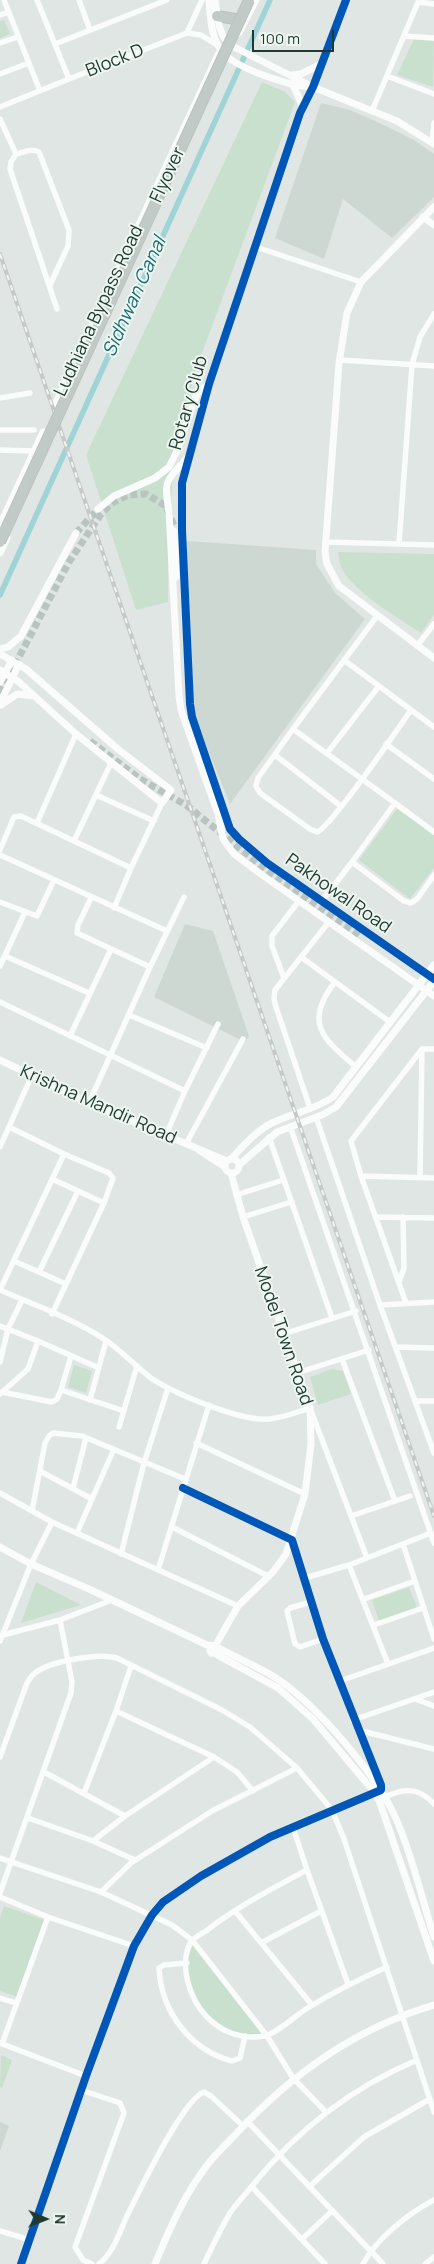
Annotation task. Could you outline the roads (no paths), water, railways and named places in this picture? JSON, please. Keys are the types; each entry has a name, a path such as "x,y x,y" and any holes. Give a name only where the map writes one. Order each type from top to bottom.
{"highway":[{"name":"Flyover","path":"0,542 249,0"},
{"path":"217,16 230,20 235,19"}],"street":[{"path":"4,0 40,91"},
{"name":"Block D","path":"37,0 69,79 187,33"},
{"path":"79,0 90,30"},
{"path":"56,44 167,0"},
{"path":"202,0 187,33 201,35 228,58 256,71 293,85 312,87"},
{"path":"209,0 218,48"},
{"path":"215,0 217,16 225,40 233,46 312,87 397,121 433,143 434,123"},
{"name":"Ludhiana Bypass Road","path":"228,58 63,416 55,406 218,48 225,40 244,0"},
{"path":"228,58 256,0"},
{"name":"Rotary Club","path":"230,829 221,813 192,717 182,530 182,482 209,384 303,107 346,0"},
{"path":"372,111 418,1 434,4"},
{"path":"0,15 9,12"},
{"path":"404,36 434,38"},
{"path":"0,44 18,37"},
{"path":"0,74 29,63"},
{"path":"291,75 301,74 321,64"},
{"path":"387,76 434,94"},
{"path":"0,107 69,79"},
{"path":"293,85 303,107"},
{"path":"0,119 16,154"},
{"path":"50,285 11,175 10,162 16,154 34,150 38,152 70,230 68,246 49,289 57,309"},
{"path":"434,207 361,282 347,313 340,360 325,542 327,564 339,586 434,658"},
{"path":"423,217 434,225"},
{"path":"256,247 361,282"},
{"path":"399,544 412,365 420,337 434,314"},
{"path":"340,360 434,366"},
{"path":"98,509 114,496 155,478 169,467 177,451 196,396 200,390 209,384"},
{"path":"0,398 30,393"},
{"path":"0,430 34,430"},
{"path":"0,524 43,432 52,439 0,554"},
{"path":"0,450 34,452"},
{"path":"189,456 168,481 165,491 169,512 178,678 181,710 221,813"},
{"path":"174,526 184,705 186,712 192,717"},
{"path":"0,649 13,644 24,632 76,533"},
{"path":"325,542 434,545"},
{"path":"377,616 258,778 256,786 260,793 313,831 322,829 412,710"},
{"path":"417,646 434,624"},
{"path":"0,654 19,664 119,750 171,790 162,803 130,868 114,908"},
{"path":"0,682 2,671 12,660"},
{"path":"344,660 434,727"},
{"path":"0,705 19,664"},
{"path":"2,671 13,675 31,689"},
{"path":"13,675 76,734 162,803"},
{"path":"327,753 379,686"},
{"path":"0,705 17,694 37,697"},
{"path":"293,729 434,832"},
{"path":"37,823 76,734"},
{"path":"386,744 434,779"},
{"path":"275,755 341,806"},
{"path":"74,841 111,763"},
{"path":"96,795 154,821"},
{"path":"322,901 395,804"},
{"name":"Pakhowal Road","path":"221,813 226,845 244,862 298,902 434,996"},
{"path":"0,850 16,816 22,816 130,868"},
{"name":"Pakhowal Road","path":"230,829 267,863 434,980"},
{"path":"0,855 167,931"},
{"path":"352,862 404,901 411,903 417,899 434,875"},
{"path":"0,902 33,916 38,915 54,880"},
{"path":"89,1103 150,967 184,897"},
{"path":"91,898 78,925 77,933 150,967"},
{"path":"284,978 272,946 272,936 298,902"},
{"path":"0,966 25,912"},
{"path":"310,1108 274,998 275,990 328,923"},
{"path":"70,1036 111,949"},
{"path":"4,956 89,994"},
{"path":"301,957 390,1022"},
{"path":"228,1162 263,1129 323,1104 333,1097 434,965"},
{"path":"228,1162 231,1173 236,1171 239,1165 269,1138 290,1126 329,1112 342,1100 434,980"},
{"path":"335,982 321,1002 321,1032 332,1047 356,1067"},
{"path":"0,1002 185,1091"},
{"path":"129,1015 207,1048"},
{"path":"166,1135 218,1024"},
{"path":"186,1144 243,1039"},
{"path":"422,1049 434,1049"},
{"path":"406,1303 351,1145 353,1136 422,1049"},
{"path":"420,1177 422,1049"},
{"name":"Krishna Mandir Road","path":"0,1060 89,1103 228,1162"},
{"path":"0,1145 32,1075"},
{"path":"316,1117 380,1305 434,1454"},
{"path":"290,1126 356,1311 434,1543"},
{"path":"9,1127 111,1175 113,1180 52,1314"},
{"path":"269,1138 332,1318"},
{"path":"64,1154 0,1290 106,1341 151,1377 168,1388 209,1405 233,1414 258,1419 271,1419 310,1408 367,1558"},
{"path":"228,1162 236,1160 239,1165"},
{"name":"Model Town Road","path":"213,1650 238,1606 268,1576 286,1554 305,1494 311,1444 310,1408 282,1334 242,1217 231,1173"},
{"path":"361,1176 434,1178"},
{"path":"52,1179 104,1203"},
{"path":"236,1195 284,1180"},
{"path":"39,1272 78,1191"},
{"path":"242,1217 291,1202"},
{"path":"375,1217 434,1218"},
{"path":"399,1282 404,1268 403,1217"},
{"path":"14,1261 66,1284"},
{"path":"0,1362 8,1329 22,1300"},
{"path":"380,1305 434,1302"},
{"path":"282,1334 356,1311"},
{"path":"0,1326 99,1368"},
{"path":"1,1393 28,1369 38,1341"},
{"path":"90,1400 106,1341"},
{"path":"396,1346 434,1348"},
{"path":"297,1374 369,1350"},
{"path":"1,1393 52,1402 57,1399 61,1390 71,1356"},
{"path":"342,1359 395,1501"},
{"path":"119,1427 137,1366"},
{"path":"121,1554 144,1464 168,1388"},
{"path":"61,1390 124,1411"},
{"path":"416,1401 434,1400"},
{"path":"158,1570 209,1405"},
{"path":"32,1511 45,1443 48,1436 55,1433 86,1438 144,1464 185,1479"},
{"path":"72,1488 86,1438"},
{"path":"196,1443 305,1494"},
{"path":"77,1533 114,1449"},
{"path":"40,1471 92,1499"},
{"path":"22,2264 81,2090 134,1946 152,1915 163,1902 200,1876 270,1837 378,1792 381,1785 353,1720 323,1639 292,1540 183,1488"},
{"path":"0,1493 52,1522 238,1606"},
{"path":"351,1516 410,1496"},
{"path":"0,1641 31,1564 52,1522"},
{"path":"172,1527 268,1576"},
{"path":"304,1578 367,1558 431,1533"},
{"path":"404,1544 434,1639"},
{"path":"0,1547 31,1564 207,1645 278,1688 318,1724 378,1792 397,1822 434,1937"},
{"path":"349,1564 388,1664"},
{"path":"364,1599 415,1581"},
{"path":"3,1635 60,1620 112,1600"},
{"path":"310,1602 286,1611 295,1644 300,1647 323,1639"},
{"path":"374,1625 423,1608"},
{"path":"0,1893 71,1693 72,1682 60,1620"},
{"path":"0,1622 6,1627"},
{"path":"340,1681 434,1648"},
{"path":"0,1757 29,1679 41,1669 68,1662 106,1656 117,1658 238,1719 264,1737 297,1768 332,1810 344,1839 387,1966 434,2112"},
{"path":"84,1793 116,1711 131,1666"},
{"path":"353,1720 434,1692"},
{"path":"415,1699 434,1706"},
{"path":"116,1711 214,1757 237,1772 253,1791"},
{"path":"358,1730 434,1749"},
{"path":"93,1841 125,1816 214,1757"},
{"path":"101,1892 135,1860 212,1811 297,1768"},
{"path":"44,1772 125,1816"},
{"path":"382,1799 402,1790 411,1790 425,1796 434,1804"},
{"path":"382,1799 434,1961"},
{"path":"28,1818 93,1841 135,1860"},
{"path":"293,1827 348,1984"},
{"path":"0,1858 101,1892 172,1925 192,1940 267,2036 293,2078 326,2112"},
{"path":"307,1870 235,1911 192,1940 188,1951 187,1963 189,1991 199,2009 212,2023 237,2036 267,2036 312,2005 348,1984 387,1966"},
{"path":"0,1898 48,1917 134,1946"},
{"path":"235,1911 312,2005"},
{"path":"261,1942 321,1911"},
{"path":"48,1917 1,2044 86,2076"},
{"path":"187,1963 164,1964 159,1968 163,1995 182,2030 204,2048 232,2061 240,2058 245,2036"},
{"path":"0,1998 16,2003"},
{"path":"155,2264 172,2223 208,2164 245,2123 293,2078 346,2042 402,2014 434,2004"},
{"path":"204,2264 232,2211 280,2155 326,2112 350,2095 383,2076 417,2060"},
{"path":"81,2090 120,2103 124,2113 75,2247 82,2262 92,2264"},
{"path":"100,2264 108,2256 131,2208 184,2112 198,2094 204,2092 245,2123 280,2155 383,2264"},
{"path":"309,2186 364,2137 430,2099"},
{"path":"252,2187 325,2264"},
{"path":"363,2264 370,2251 418,2208 434,2200"},
{"path":"302,2239 332,2211"},
{"path":"0,2230 30,2240"},
{"path":"425,2264 434,2257"}],"waterway":[{"name":"Sidhwan Canal","path":"0,595 270,0"}],"tunnel":[{"path":"0,693 69,562 101,514 112,503 128,495 146,494 166,506 174,526"},
{"path":"76,533 98,509"},
{"path":"90,741 140,779 186,805 273,875 359,935"}],"railway":[{"path":"0,254 434,1516"}]}
